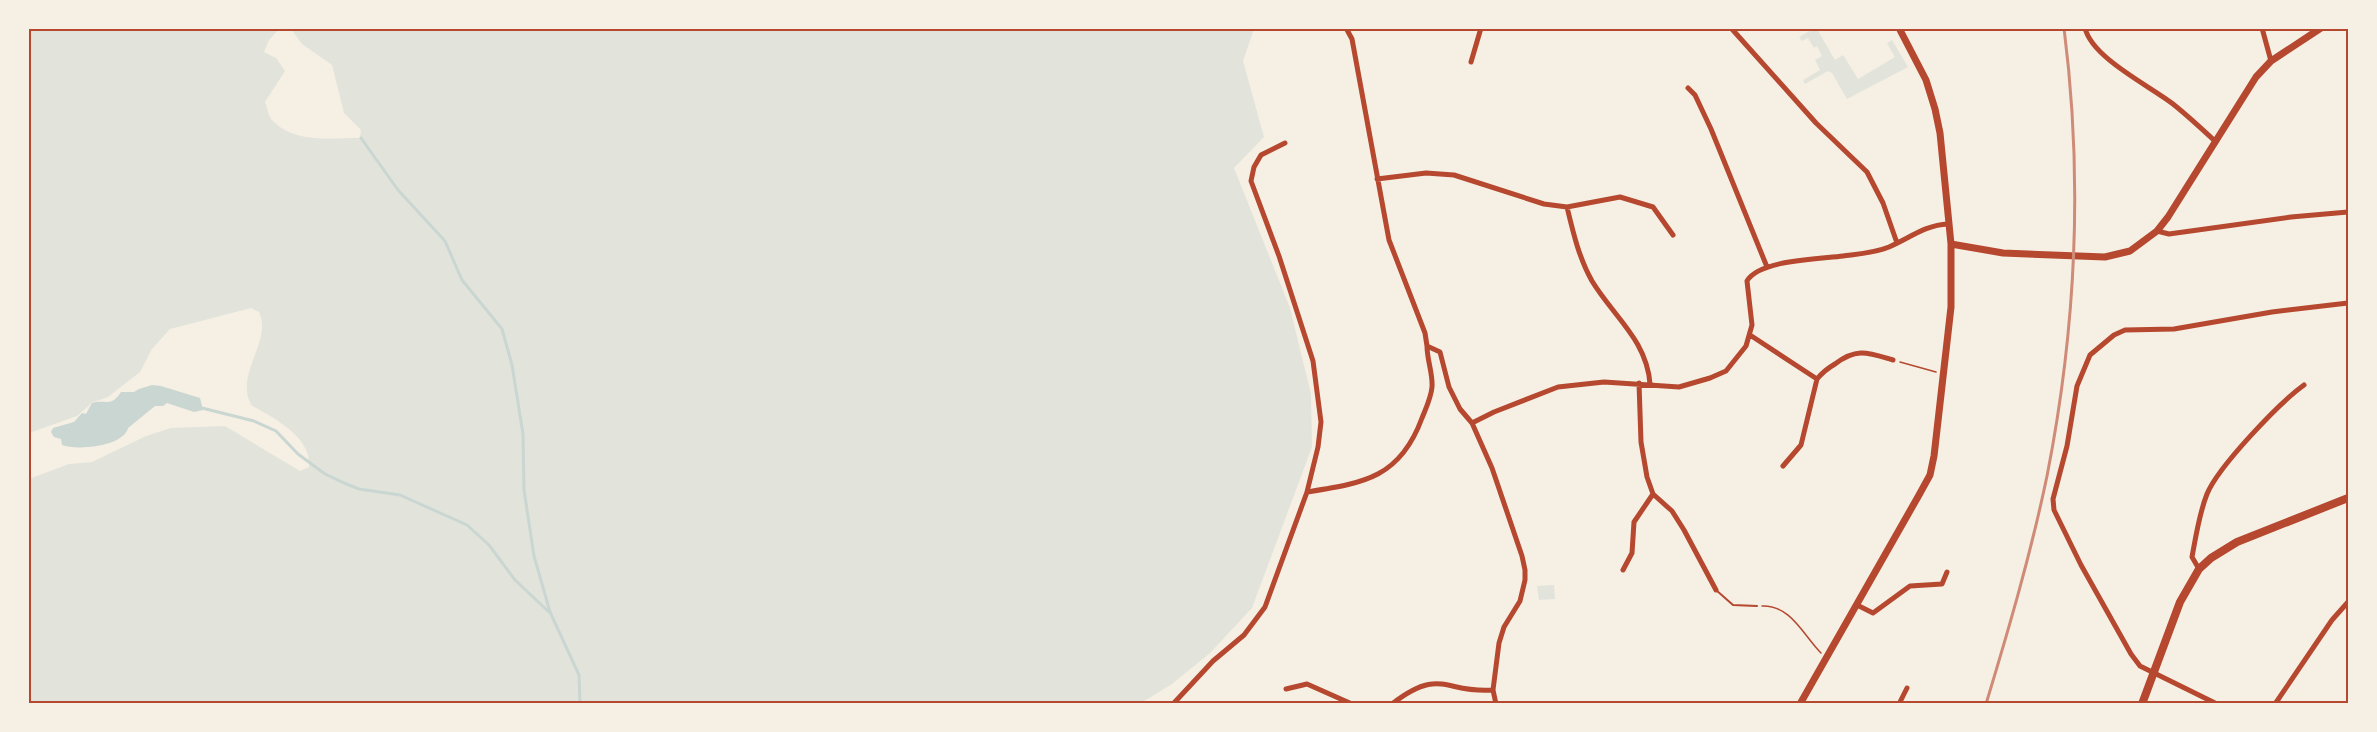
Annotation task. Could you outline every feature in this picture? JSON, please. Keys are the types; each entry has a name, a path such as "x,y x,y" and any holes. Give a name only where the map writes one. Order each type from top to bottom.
{"main road":[{"path":"2142,704 2180,603 2199,569 2211,558 2237,542 2349,498"}],"street":[{"path":"1307,492 1343,486 1372,477 1406,451 1419,426 1431,395 1432,385 1425,333 1389,240 1352,39 1346,28"},
{"path":"1471,62 1480,28"},
{"path":"1731,28 1816,123 1867,172 1883,203 1897,243"},
{"path":"1800,704 1930,475 1934,456 1953,286 1951,244 1940,133 1935,110 1926,80 1899,28"},
{"path":"2085,28 2090,41 2101,53 2174,105 2216,142"},
{"path":"2262,28 2271,61"},
{"path":"1951,244 2003,253 2082,257 2122,255 2143,243 2157,231 2178,203 2244,93 2271,61 2321,28"},
{"path":"1689,88 1695,95 1711,129 1767,267"},
{"path":"1173,704 1213,661 1244,635 1265,607 1303,497 1307,492 1318,447 1321,422 1313,361 1279,256 1251,181 1254,167 1261,155 1285,143"},
{"path":"1377,179 1426,173 1454,175 1544,204 1567,207 1620,197 1653,207 1673,235"},
{"path":"1567,207 1579,253 1593,281 1645,354 1650,384"},
{"path":"2157,231 2169,234 2291,217 2349,212"},
{"path":"1472,423 1558,387 1604,382 1679,387 1710,378 1726,371 1746,346 1753,313 1747,281 1750,275 1767,267 1873,252 1930,226 1948,224"},
{"path":"2217,704 2140,666 2130,654 2054,510 2054,499 2067,446 2077,386 2090,355 2114,335 2125,330 2194,327 2272,312 2349,303"},
{"path":"1750,335 1817,379"},
{"path":"1427,346 1440,352 1449,387 1460,409 1472,423 1492,468 1525,570 1520,601 1504,627 1499,643 1493,690 1496,704"},
{"path":"1783,466 1801,446 1817,379 1852,353 1866,353 1893,360"},
{"path":"1639,383 1641,442 1647,477 1653,494 1672,511 1716,590"},
{"path":"2199,569 2192,557 2207,494 2217,477 2262,424 2304,385"},
{"path":"1623,570 1632,553 1634,522 1653,494"},
{"path":"1857,605 1873,613 1910,586 1942,585 1947,572"},
{"path":"2275,704 2332,620 2349,602"},
{"path":"1392,704 1410,691 1434,682 1477,691 1493,690"},
{"path":"1286,689 1307,684 1352,704"},
{"path":"1899,704 1907,688"}],"lane":[{"path":"1716,590 1733,605 1757,606"}],"path":[{"path":"1893,360 1938,372 1943,371"},
{"path":"1757,606 1770,606 1789,614 1822,653"}],"shaded area":[{"path":"29,28 279,29 269,40 264,52 276,58 285,71 265,102 270,116 281,128 291,133 325,139 360,138 361,130 344,113 332,65 302,44 291,29 1254,29 1243,61 1264,137 1234,168 1290,308 1311,394 1312,447 1252,608 1210,653 1172,684 1141,703 29,703 29,479 69,464 92,462 146,436 171,428 225,426 300,471 309,467 308,456 298,438 280,422 251,405 247,393 247,381 260,341 262,322 259,312 251,308 170,329 152,349 140,372 108,397 93,402 77,416 29,433"},
{"path":"1817,29 1835,60 1843,55 1858,79 1895,57 1887,43 1892,40 1908,67 1847,99 1832,73 1828,71 1805,84 1803,80 1820,70 1815,60 1822,56 1817,46 1814,48 1808,38 1802,41 1799,37"},
{"path":"152,385 200,398 203,410 194,412 167,403 163,406 155,406 118,439 89,447 62,445 61,439 54,437 51,432 53,428 74,422 82,413 86,414 92,403 111,401 121,392 134,392"},
{"path":"1554,585 1555,599 1539,600 1537,586"}],"waterway":[{"path":"361,138 398,190 445,241 462,280 502,329 512,365 523,434 524,490 534,556 550,612 579,675 580,704"},
{"path":"202,408 254,421 276,431 298,454 325,474 344,483 359,489 400,495 467,525 489,545 515,580 549,612"}],"railway":[{"path":"1986,704 2041,505 2065,365 2074,253 2075,196 2070,84 2064,28"}]}
